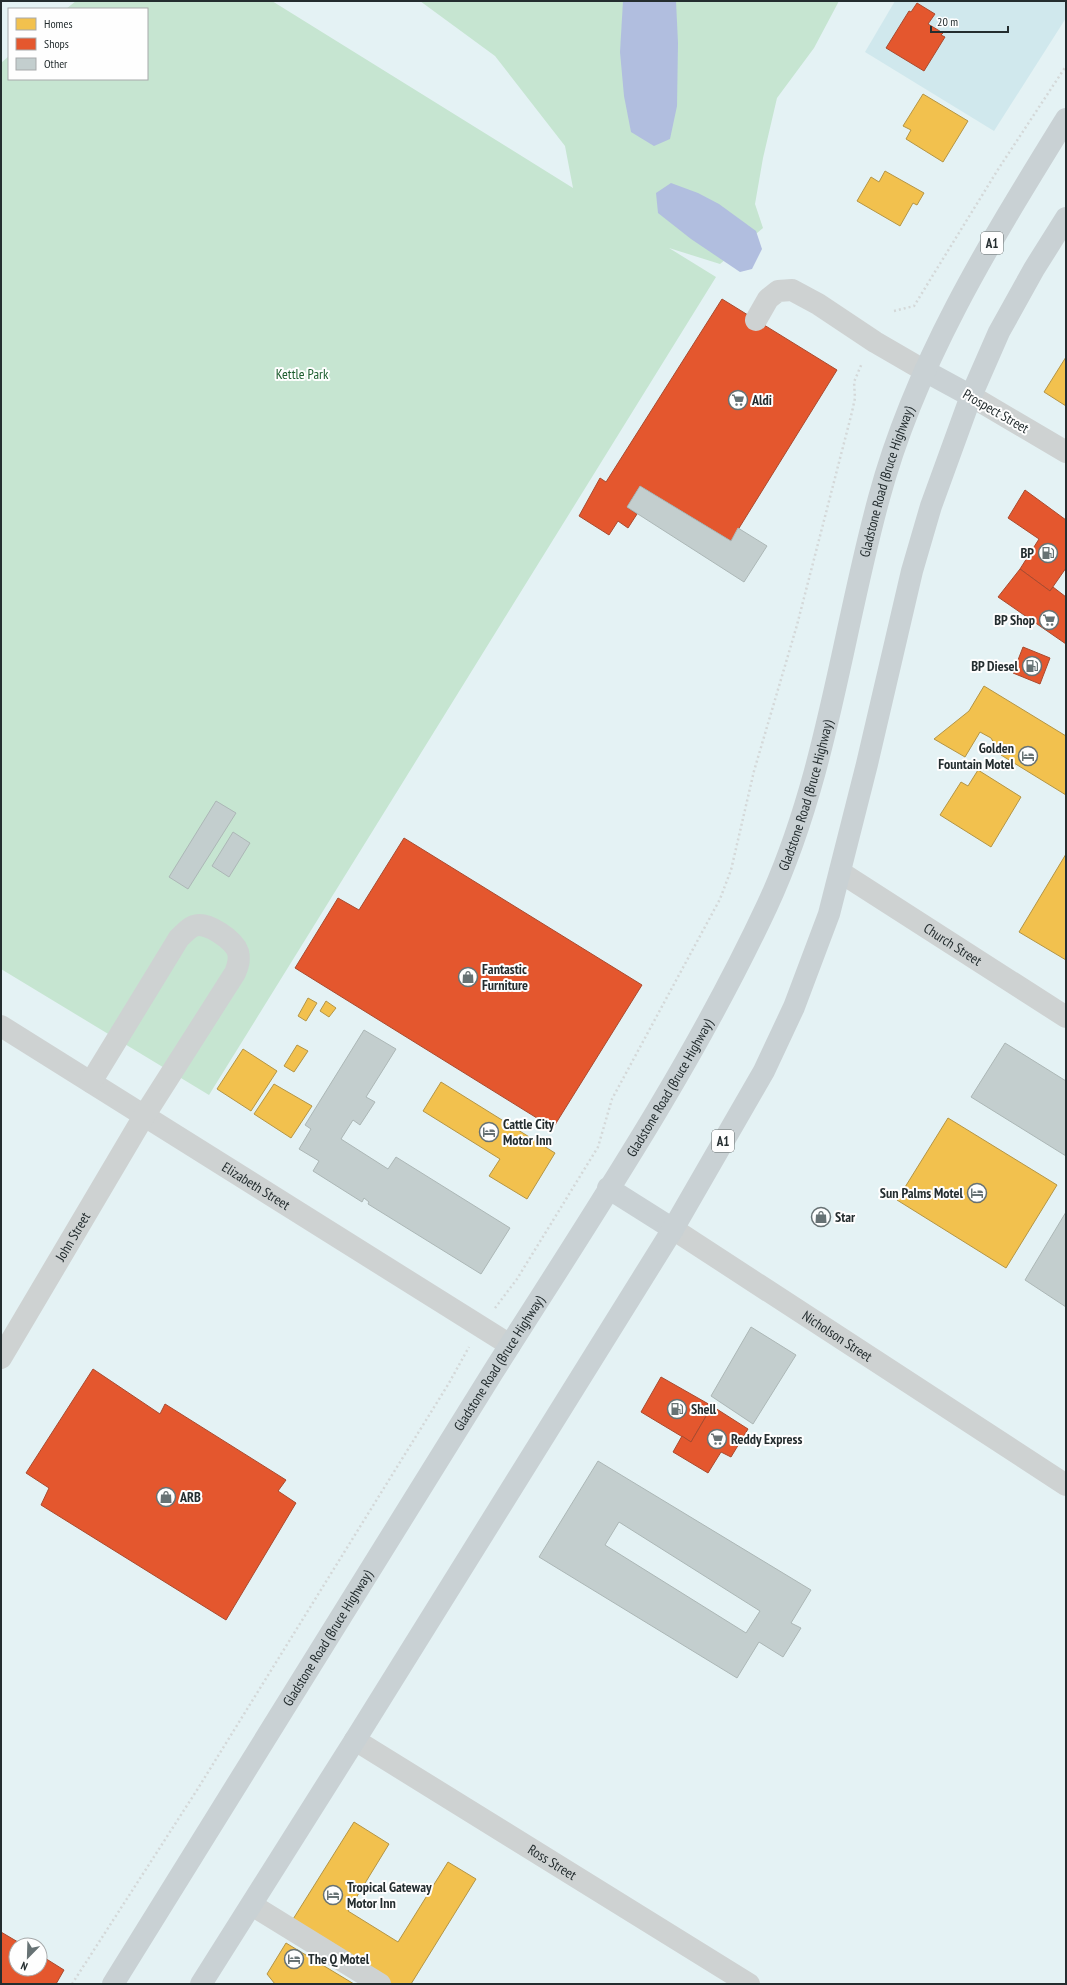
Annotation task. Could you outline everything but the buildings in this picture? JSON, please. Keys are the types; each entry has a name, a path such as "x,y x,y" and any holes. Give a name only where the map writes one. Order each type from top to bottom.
{"highway":[{"name":"Gladstone Road (Bruce Highway)","path":"113,1984 349,1601 681,1070 753,936 790,854 814,773 879,497 903,422 947,324 986,253 1066,119"},
{"name":"A1","path":"202,1984 673,1229 764,1071 794,1007 826,921 840,872 912,571 931,506 971,396 999,332 1034,269 1066,218"},
{"name":"Prospect Street","path":"925,371 971,396"},
{"name":"Nicholson Street","path":"608,1188 673,1229"}],"street":[{"path":"756,320 768,299 778,291 792,290 818,304 875,342 925,371"},
{"name":"Prospect Street","path":"971,396 1066,452"},
{"name":"Church Street","path":"840,872 1066,1016"},
{"name":"John Street","path":"1,1358 144,1116 238,967 239,960 233,943 205,926 195,925 179,938 90,1082"},
{"name":"Elizabeth Street","path":"1,1026 510,1345"},
{"name":"Nicholson Street","path":"673,1229 1066,1485"},
{"name":"Ross Street","path":"355,1740 749,1984"},
{"path":"252,1905 380,1984"}],"path":[{"path":"894,311 914,306 997,171 1066,66"},
{"path":"72,1984 209,1770 449,1383 480,1326 517,1279 598,1147 612,1099 720,899 731,870 754,771 797,625 852,412 855,398 854,382 863,362"}],"shaded area":[{"path":"895,1 1066,1 1066,18 994,131 865,52"}],"green space":[{"name":"Kettle Park","path":"76,1 272,1 573,188 565,146 495,56 420,1 839,1 814,48 777,98 763,158 755,204 763,228 720,264 669,248 716,277 209,1095 1,969 1,63 8,57 8,80 148,80 148,8 67,8"}],"water":[{"path":"623,1 676,1 678,43 677,106 670,139 654,146 631,132 624,96 620,52"},
{"path":"671,183 698,193 719,204 756,231 762,249 752,269 740,272 691,239 658,213 656,193"}],"place":[{"name":"Aldi","path":"738,400"},
{"name":"BP","path":"1048,553"},
{"name":"BP Shop","path":"1049,620"},
{"name":"BP Diesel","path":"1032,666"},
{"name":"Golden Fountain Motel","path":"1028,756"},
{"name":"Fantastic Furniture","path":"468,977"},
{"name":"Cattle City Motor Inn","path":"489,1132"},
{"name":"Sun Palms Motel","path":"977,1193"},
{"name":"Star","path":"821,1217"},
{"name":"Shell","path":"677,1409"},
{"name":"Reddy Express","path":"717,1439"},
{"name":"ARB","path":"166,1497"},
{"name":"Tropical Gateway Motor Inn","path":"333,1895"},
{"name":"The Q Motel","path":"294,1959"}]}
